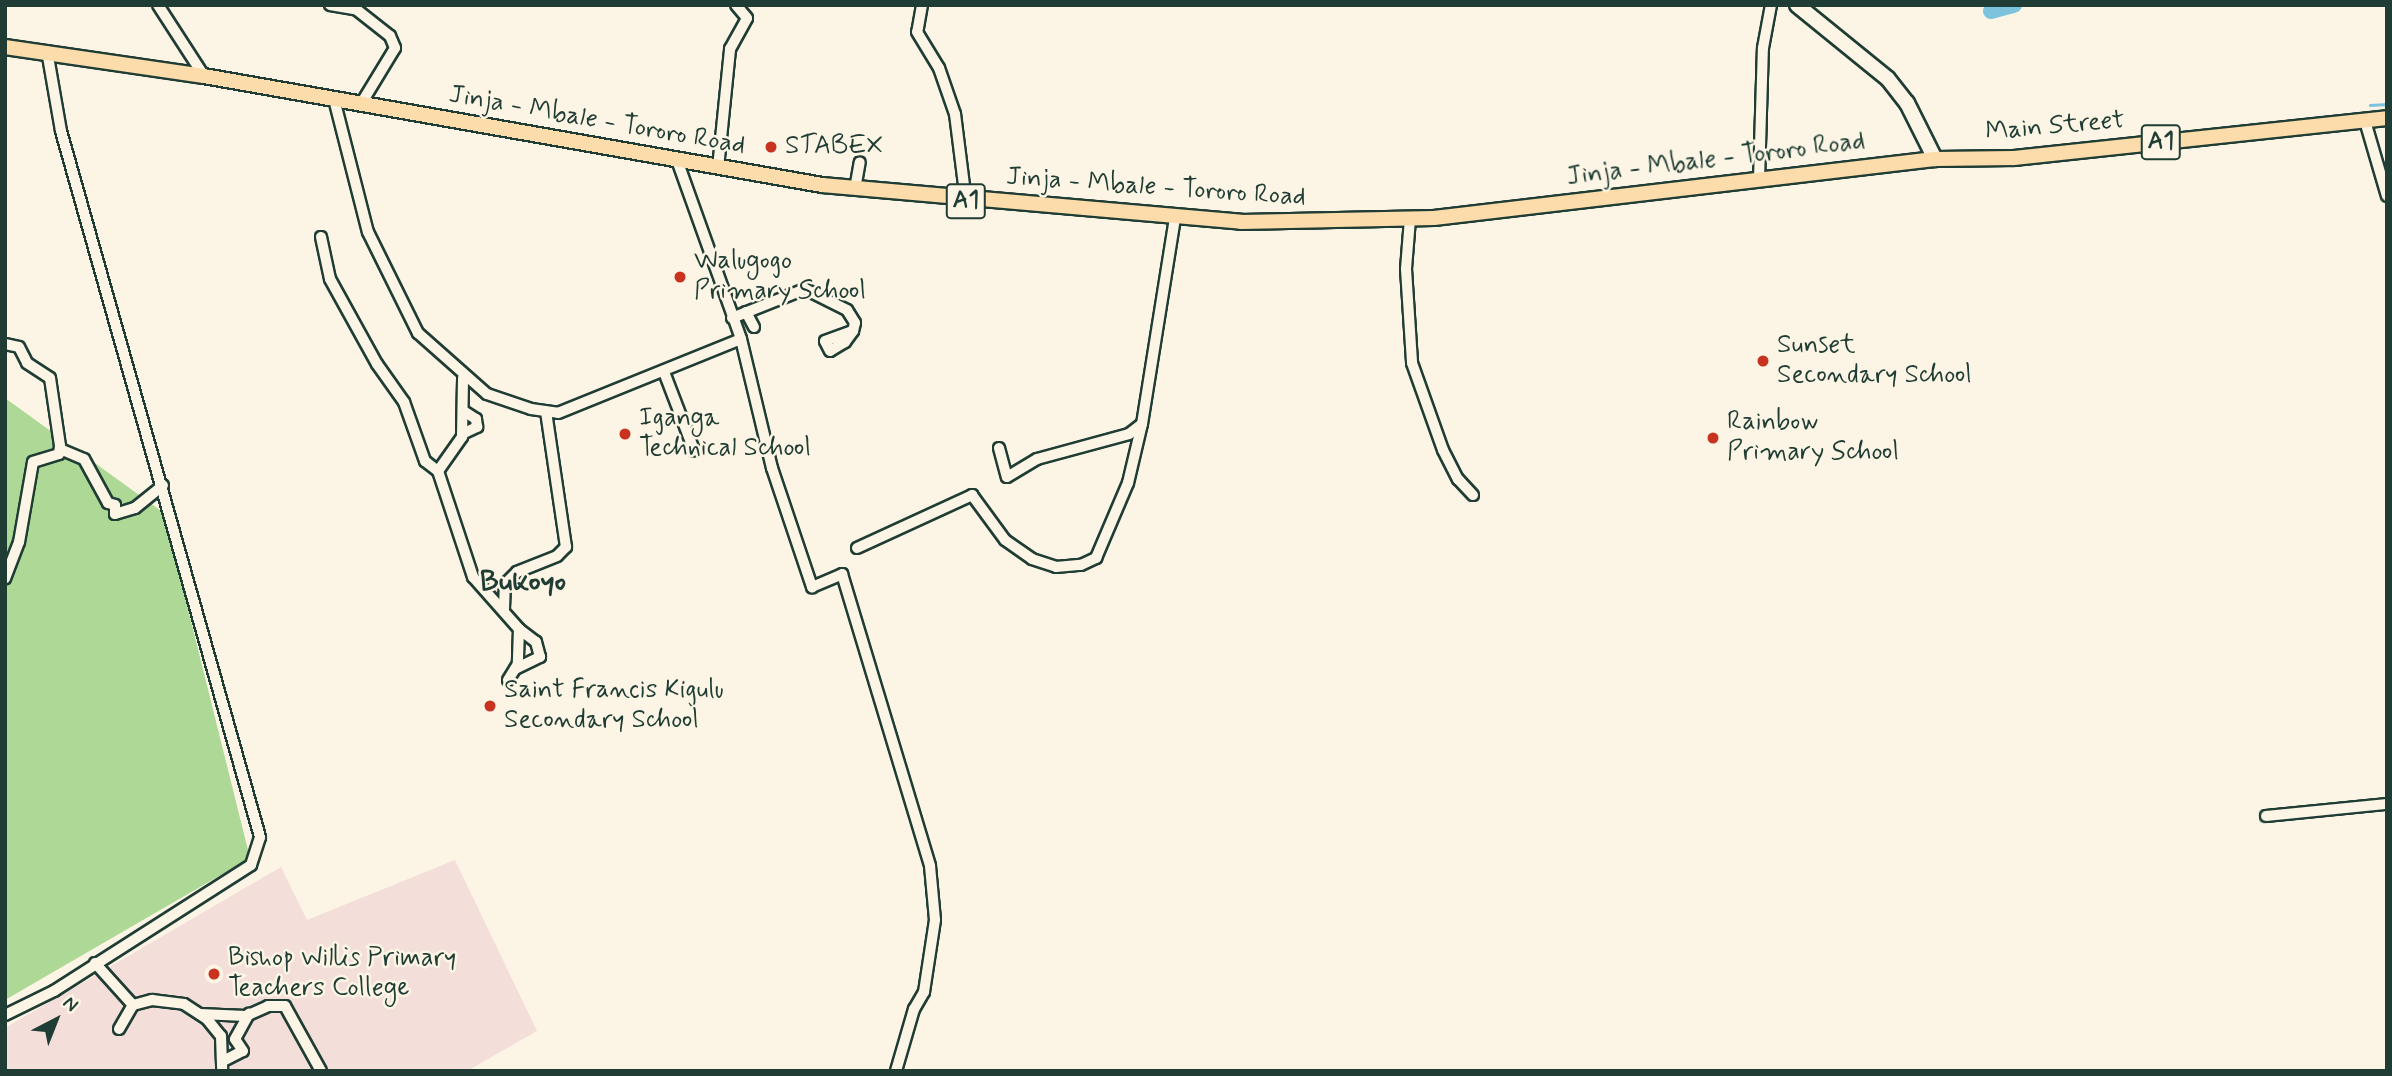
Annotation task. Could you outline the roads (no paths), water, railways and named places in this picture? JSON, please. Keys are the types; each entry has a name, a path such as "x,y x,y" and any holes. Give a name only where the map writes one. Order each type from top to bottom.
{"main road":[{"path":"1797,5 1888,79 1907,103 1935,159"},
{"name":"Jinja - Mbale - Tororo Road","path":"5,47 204,76 855,189 966,201 1254,222 1409,219 1935,159"},
{"name":"Main Street","path":"1935,159 2014,158 2387,118"}],"street":[{"path":"158,5 204,76"},
{"path":"330,5 346,6 372,21 396,48 379,81 361,104"},
{"path":"718,167 730,49 747,18 736,5"},
{"path":"922,5 918,32 939,68 955,114 966,201"},
{"path":"1759,180 1763,48 1771,5"},
{"path":"5,1015 95,963 251,865 260,837 163,485 61,131 47,51"},
{"path":"334,99 368,232 418,333 463,378 487,394 558,413 593,402 741,339"},
{"path":"2365,121 2387,196"},
{"path":"677,160 741,339 772,468 812,587 842,573 930,866 935,920 924,992 914,1009 896,1071"},
{"path":"855,189 860,162"},
{"path":"857,548 972,495 1005,540 1032,559 1056,567 1082,565 1096,558 1114,522 1142,424 1175,217"},
{"path":"1409,219 1406,269 1412,363 1443,450 1458,479 1473,495"},
{"path":"321,237 330,279 377,364 404,401 425,461 438,471 473,577 519,629 536,642 540,657 515,669"},
{"path":"732,318 805,289 847,310 855,323 853,331"},
{"path":"746,312 754,327"},
{"path":"5,344 19,347 27,363 50,378 60,449 60,454 33,462 19,542 5,578"},
{"path":"664,372 694,450"},
{"path":"438,471 462,434 465,412 463,378"},
{"path":"504,609 505,584 517,572 557,556 566,547 546,411"},
{"path":"462,434 477,427 476,419 465,412"},
{"path":"999,448 1007,477 1037,459 1129,434 1142,424"},
{"path":"60,449 85,459 108,503 115,505 115,514 129,512 163,485"},
{"path":"508,680 515,669 522,643 519,629"},
{"path":"2266,816 2387,804"},
{"path":"95,963 133,1005"},
{"path":"119,1029 133,1005 152,1000 184,1004 200,1014 221,1036 222,1066"},
{"path":"200,1014 249,1014 268,1006 285,1006 321,1071"},
{"path":"222,1066 243,1051 235,1039 249,1014"}],"waterway":[{"path":"1991,11 2014,5"},
{"path":"2370,105 2387,104"}],"place":[{"name":"STABEX","path":"771,147"},
{"name":"Walugogo Primary School","path":"680,277"},
{"name":"Sunset Secondary School","path":"1763,361"},
{"name":"Iganga Technical School","path":"625,434"},
{"name":"Rainbow Primary School","path":"1713,438"},
{"name":"Saint Francis Kigulu Secondary School","path":"490,706"},
{"name":"Bishop Willis Primary Teachers College","path":"214,974"}],"district":[{"name":"Bukoyo","path":"523,582"}]}
